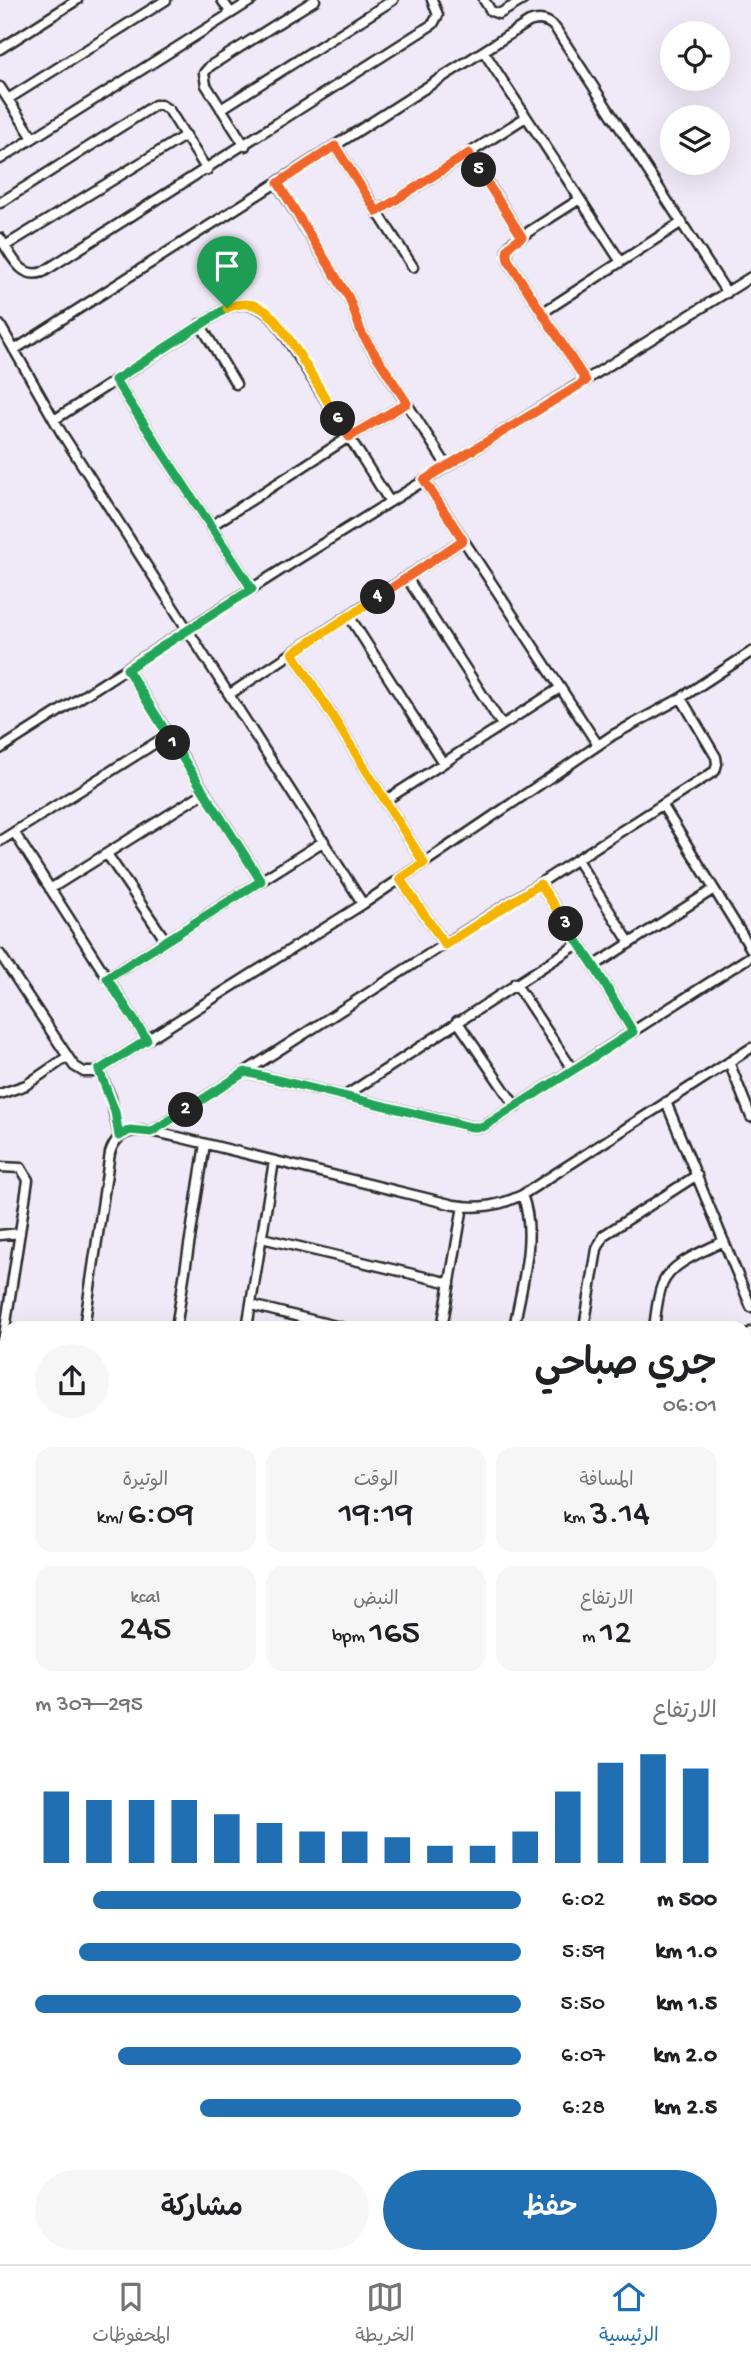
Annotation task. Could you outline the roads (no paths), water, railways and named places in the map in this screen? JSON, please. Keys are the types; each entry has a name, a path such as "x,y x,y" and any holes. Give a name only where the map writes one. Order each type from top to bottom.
{"street":[{"path":"0,49 78,0"},
{"path":"8,99 166,0"},
{"path":"222,0 231,13"},
{"path":"0,159 252,0"},
{"path":"245,146 204,83 204,73 316,0"},
{"path":"222,109 393,0"},
{"path":"0,238 21,270 39,274 245,146 433,24 438,15 432,0"},
{"path":"484,0 491,11 499,14 523,0"},
{"path":"14,350 533,20 546,21 553,26 727,293"},
{"path":"484,52 621,262"},
{"path":"0,87 33,138"},
{"path":"0,203 158,104 167,107 207,170"},
{"path":"377,212 526,117"},
{"path":"5,246 186,135"},
{"path":"335,146 413,267"},
{"path":"469,153 522,237"},
{"path":"278,183 349,298 362,334 447,466"},
{"path":"580,199 509,246 506,257 586,381"},
{"path":"542,313 682,222"},
{"path":"0,749 424,480 751,277"},
{"path":"54,420 227,308 240,304 254,305 267,312 281,330 390,502"},
{"path":"200,324 236,384"},
{"path":"0,325 54,420 363,904"},
{"path":"115,380 252,589"},
{"path":"211,526 407,403"},
{"path":"424,480 598,746"},
{"path":"230,694 463,540"},
{"path":"407,578 502,725"},
{"path":"349,616 443,763"},
{"path":"0,954 67,1056 80,1071 88,1073 99,1070 363,904 598,746 681,698 751,652"},
{"path":"293,653 424,863"},
{"path":"127,669 261,881"},
{"path":"386,800 560,688"},
{"path":"151,1132 663,806 717,767 710,745 681,698"},
{"path":"0,841 168,735"},
{"path":"50,889 205,792"},
{"path":"663,806 751,949"},
{"path":"14,832 147,1040"},
{"path":"107,978 324,841"},
{"path":"107,854 166,941"},
{"path":"577,860 629,943"},
{"path":"400,879 445,945"},
{"path":"540,884 633,1032"},
{"path":"594,966 714,889"},
{"path":"345,1096 578,944"},
{"path":"245,1072 471,1127 483,1127 751,956"},
{"path":"515,983 573,1070"},
{"path":"457,1021 516,1107"},
{"path":"84,1321 110,1153 119,1136 130,1130 205,1143 463,1206 493,1205 522,1195 751,1048"},
{"path":"0,1094 26,1085 67,1056"},
{"path":"729,1062 751,1117"},
{"path":"99,1070 113,1105 119,1136"},
{"path":"666,1102 751,1307"},
{"path":"177,1321 205,1143"},
{"path":"248,1321 274,1161"},
{"path":"0,1167 17,1167 27,1176 6,1321"},
{"path":"585,1321 597,1249 604,1235 697,1175"},
{"path":"515,1321 529,1230 528,1212 522,1195"},
{"path":"443,1321 463,1206"},
{"path":"0,1235 20,1233"},
{"path":"262,1238 450,1283"},
{"path":"655,1321 660,1293 669,1273 682,1263 724,1241"},
{"path":"251,1306 314,1321"}]}
